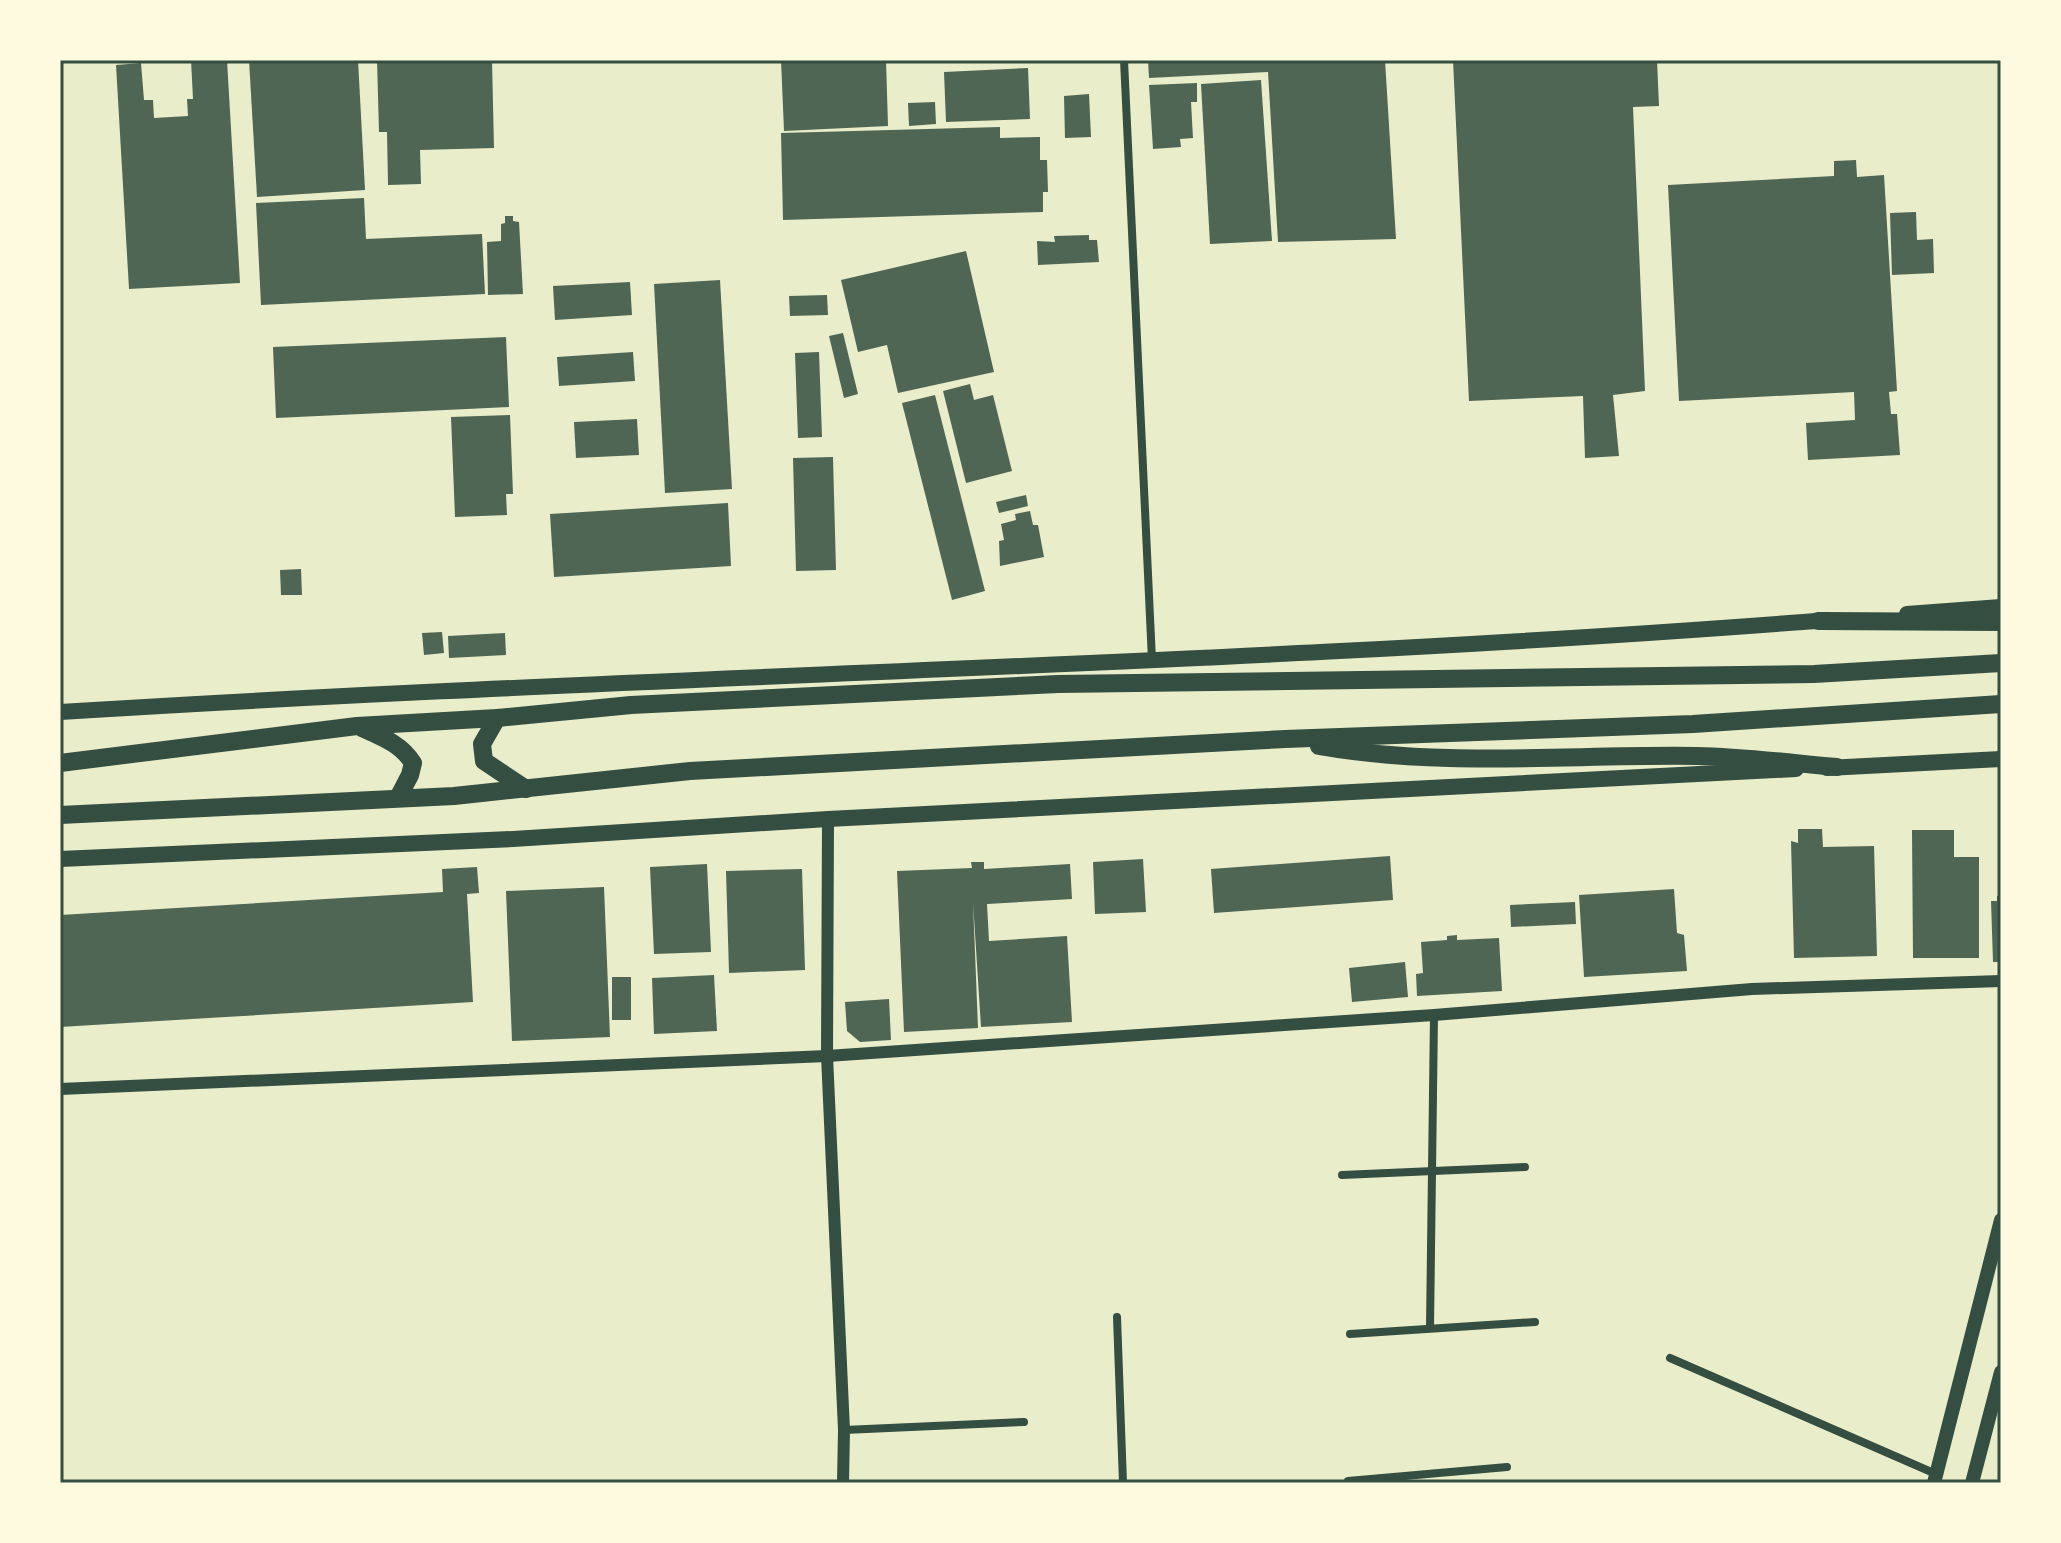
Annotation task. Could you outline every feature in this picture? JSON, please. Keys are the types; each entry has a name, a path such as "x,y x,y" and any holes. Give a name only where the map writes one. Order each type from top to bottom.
{"highway":[{"path":"1818,621 2001,622"},
{"path":"60,763 357,726 497,718 631,705 1058,684 1814,674 2001,663"},
{"path":"60,815 398,798 526,789 690,771 1285,739 1678,724 2001,704"},
{"path":"497,718 482,744 484,761 526,789"},
{"path":"357,726 396,744 413,763 398,798"},
{"path":"1285,739 1356,752 1440,757 1699,756 1837,767"}],"main road":[{"path":"60,712 355,694 1152,661 1519,642 2001,607"},
{"path":"60,859 513,839 828,819 2001,759"},
{"path":"1935,1479 2001,1220"},
{"path":"1972,1483 2001,1372"}],"street":[{"path":"1124,60 1152,661"},
{"path":"828,819 827,1056 844,1430 843,1483"},
{"path":"60,1089 827,1056 1434,1015 1752,989 2001,981"},
{"path":"1430,1328 1434,1015"},
{"path":"1342,1175 1525,1167"},
{"path":"1117,1317 1123,1483"},
{"path":"1350,1334 1535,1322"},
{"path":"1670,1358 1935,1479"},
{"path":"844,1430 1024,1422"},
{"path":"1348,1481 1417,1479 1507,1467"}],"building":[{"path":"191,60 227,60 240,283 129,289 116,65 141,63 144,100 153,100 154,118 188,116 187,99 193,99"},
{"path":"249,60 358,60 365,190 257,197"},
{"path":"377,60 492,60 494,148 420,150 421,184 388,185 387,132 379,132"},
{"path":"781,60 886,60 888,126 784,131"},
{"path":"1148,60 1385,60 1396,239 1278,242 1268,72 1149,78"},
{"path":"1453,60 1657,60 1659,106 1633,107 1645,391 1613,395 1619,456 1585,458 1583,396 1469,401"},
{"path":"1028,68 1030,119 946,122 944,72"},
{"path":"1261,80 1272,241 1210,244 1201,84"},
{"path":"1197,83 1197,102 1191,102 1193,138 1180,139 1181,147 1153,149 1149,85"},
{"path":"1089,94 1091,137 1065,138 1064,96"},
{"path":"935,102 936,124 909,126 908,103"},
{"path":"1000,127 1000,138 1040,137 1040,160 1047,160 1048,192 1043,192 1043,212 783,220 781,133"},
{"path":"1856,160 1857,177 1884,175 1897,391 1889,392 1891,414 1897,414 1900,455 1808,460 1806,423 1855,420 1854,392 1679,401 1668,185 1834,176 1834,161"},
{"path":"364,198 366,239 482,234 485,294 261,305 256,203"},
{"path":"1916,212 1917,240 1933,239 1934,273 1892,275 1890,213"},
{"path":"505,216 513,216 513,221 519,222 523,294 488,295 487,242 501,241 501,224 505,223"},
{"path":"1089,235 1089,240 1097,240 1099,262 1038,265 1037,241 1055,242 1054,236"},
{"path":"966,251 994,372 898,393 887,345 858,352 841,280"},
{"path":"720,280 732,489 665,493 654,284"},
{"path":"630,282 632,315 555,320 553,286"},
{"path":"827,295 828,315 790,316 789,296"},
{"path":"843,333 858,394 844,398 829,336"},
{"path":"506,337 509,407 276,418 273,347"},
{"path":"633,352 635,381 559,386 557,357"},
{"path":"819,352 822,437 798,438 795,353"},
{"path":"970,384 974,400 993,395 1012,471 966,483 943,391"},
{"path":"935,395 985,591 952,600 902,403"},
{"path":"510,415 513,494 506,494 507,515 455,517 451,417"},
{"path":"637,419 639,455 576,458 574,422"},
{"path":"833,457 836,570 796,571 793,458"},
{"path":"1026,495 1028,506 999,513 996,502"},
{"path":"728,503 731,566 554,577 550,514"},
{"path":"1030,511 1033,525 1038,525 1044,557 1000,566 999,541 1004,540 1001,524 1016,520 1015,514"},
{"path":"301,569 302,595 281,595 280,570"},
{"path":"442,632 444,653 424,655 422,633"},
{"path":"505,633 506,655 449,658 448,636"},
{"path":"1798,829 1822,829 1823,847 1874,846 1877,956 1794,958 1791,841 1798,843"},
{"path":"1912,830 1954,830 1954,857 1979,857 1979,958 1913,958"},
{"path":"1390,856 1393,900 1214,913 1211,869"},
{"path":"1143,859 1146,912 1095,914 1093,862"},
{"path":"971,862 984,862 984,869 1070,864 1072,899 987,904 989,941 1067,936 1072,1022 981,1027 973,902 978,1028 904,1032 897,871 972,868"},
{"path":"707,864 711,952 654,954 650,867"},
{"path":"477,867 479,893 467,894 473,1002 60,1027 60,915 443,892 442,869"},
{"path":"802,869 805,970 729,973 726,871"},
{"path":"604,887 610,1037 512,1041 506,891"},
{"path":"1674,889 1677,933 1684,935 1687,971 1584,977 1579,895"},
{"path":"1997,896 2001,896 2001,962 1993,962 1991,901 1997,901"},
{"path":"1575,902 1576,924 1511,927 1510,905"},
{"path":"1457,935 1457,940 1499,938 1502,991 1417,996 1416,974 1423,973 1421,942 1447,940 1447,936"},
{"path":"1405,962 1408,997 1352,1002 1349,968"},
{"path":"714,975 717,1031 654,1034 652,978"},
{"path":"612,977 631,977 631,1020 612,1020"},
{"path":"889,999 891,1040 860,1042 847,1031 845,1002"}]}
